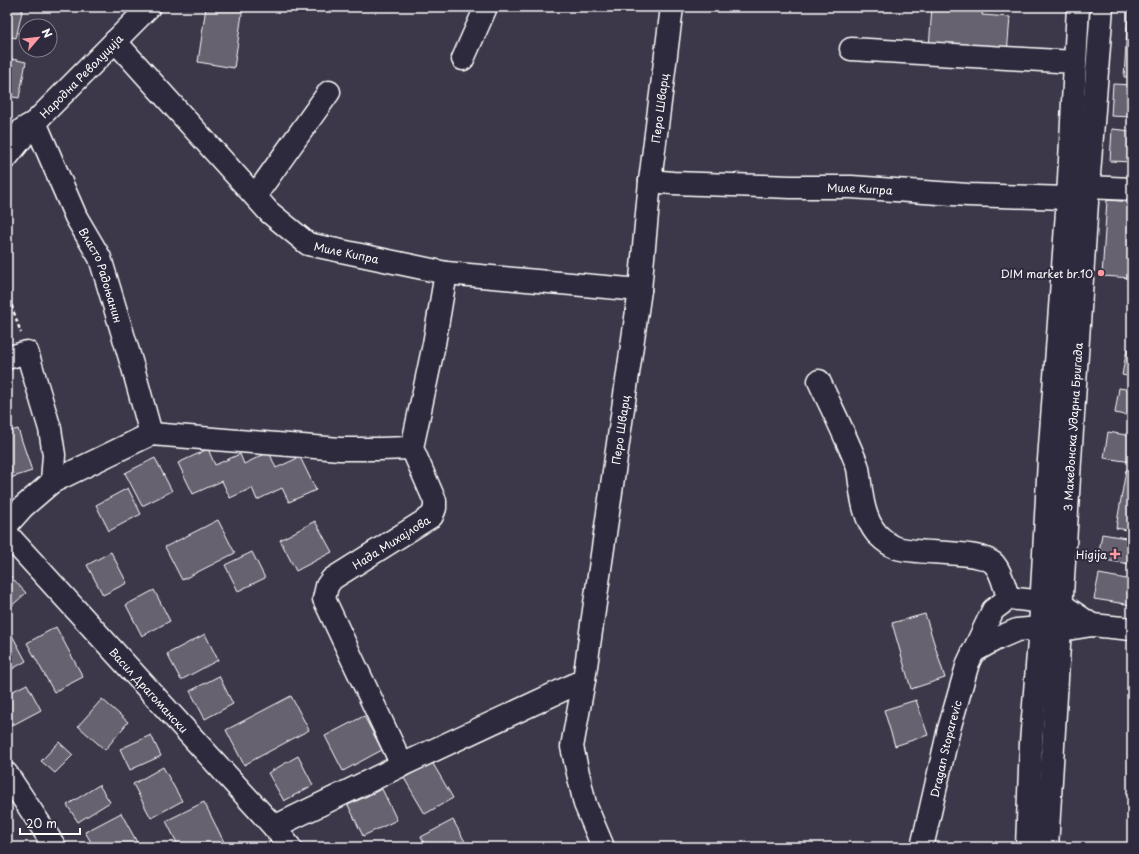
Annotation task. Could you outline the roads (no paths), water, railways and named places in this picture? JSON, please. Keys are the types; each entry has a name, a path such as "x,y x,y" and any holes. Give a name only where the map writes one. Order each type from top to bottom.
{"street":[{"name":"Народна Револуција","path":"7,137 35,122 150,7"},
{"path":"463,58 486,7"},
{"name":"Перо Шварц","path":"603,847 585,804 572,747 584,680 640,290 650,181 672,7"},
{"name":"3 Македонска Ударна Бригада","path":"1047,847 1061,630 1051,603 1049,460 1068,198 1078,7"},
{"name":"3 Македонска Ударна Бригада","path":"1027,847 1031,743 1040,628 1051,603 1088,186 1102,7"},
{"name":"Миле Кипра","path":"116,40 269,212 308,244 446,274 640,290"},
{"path":"851,49 1075,62"},
{"path":"255,196 329,92"},
{"path":"7,158 35,122"},
{"name":"Власто Радоњанин","path":"35,122 76,217 100,258 151,434"},
{"name":"Миле Кипра","path":"650,181 791,187 851,187 968,195 1068,198"},
{"path":"1088,186 1132,189"},
{"path":"7,525 23,507 52,482 151,434 340,449 412,448 434,344 446,274"},
{"path":"17,355 50,429 54,455 52,482"},
{"path":"819,381 858,466 865,509 877,534 897,548 966,555 989,559 995,565 1003,580 1004,589 1009,598 1051,603 1092,625"},
{"name":"Нада Михајлова","path":"402,765 324,599 327,586 332,579 432,516 435,508 435,501 412,448"},
{"name":"Васил Драгомански","path":"7,534 274,827 290,847"},
{"name":"Dragan Stoparevic","path":"922,847 949,729 968,663 993,610 1009,598"},
{"path":"972,652 1017,630 1040,628 1061,630 1092,625 1132,629"},
{"path":"274,827 584,680"},
{"path":"7,774 55,847"}],"place":[{"name":"DIM market br.10","path":"1101,273"},
{"name":"Higija","path":"1115,554"}]}
